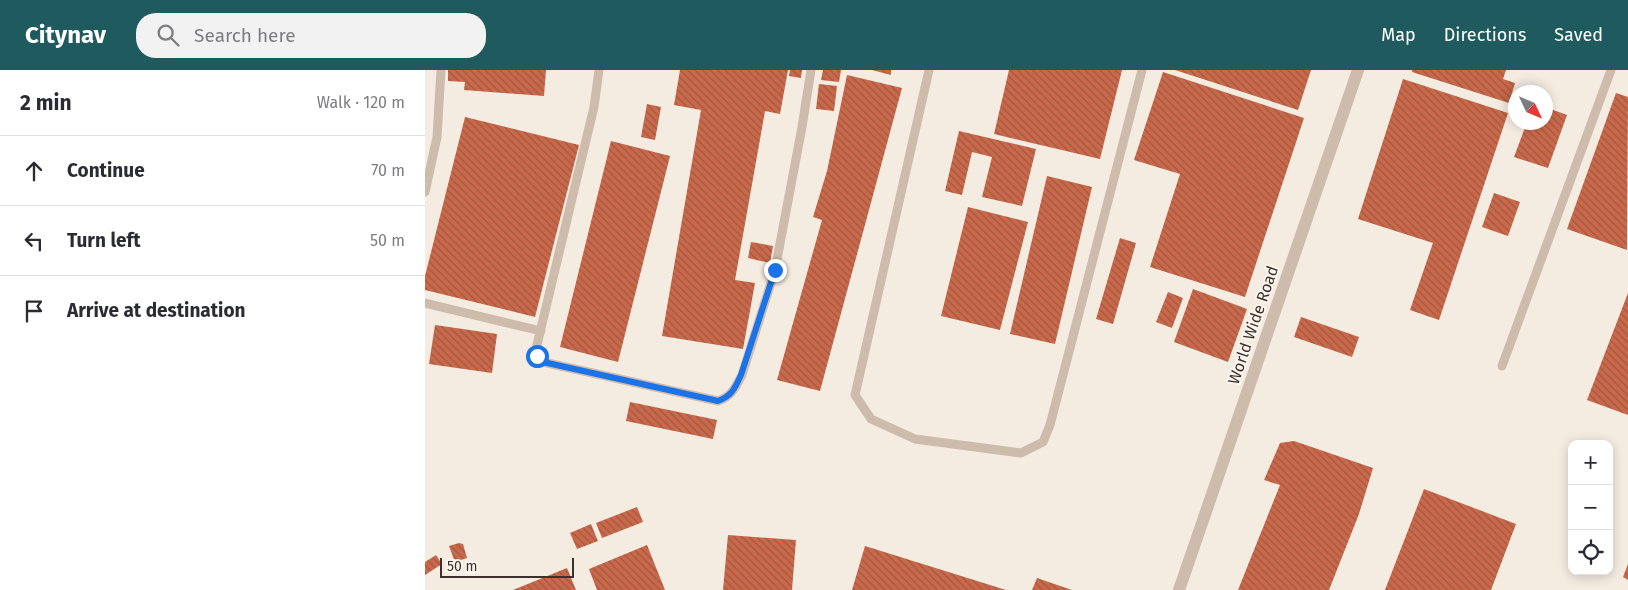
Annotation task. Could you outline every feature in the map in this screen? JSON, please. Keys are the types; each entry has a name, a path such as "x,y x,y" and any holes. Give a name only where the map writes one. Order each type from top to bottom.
{"street":[{"name":"World Wide Road","path":"1179,590 1358,70"}],"lane":[{"path":"425,192 437,137 441,70"},
{"path":"599,70 594,107 541,331 537,356 543,362 718,401 727,398 734,390 741,375 775,270 811,70"},
{"path":"929,70 855,395 871,419 915,440 1021,453 1043,442 1051,425 1142,70"},
{"path":"1502,366 1611,70"},
{"path":"425,303 541,331"}],"building":[{"path":"448,70 546,70 544,96 464,90 465,82 448,81"},
{"path":"680,70 788,70 780,114 765,111 735,280 755,283 743,349 662,336 701,110 674,105"},
{"path":"790,70 802,70 801,78 789,76"},
{"path":"823,70 841,70 839,82 821,80"},
{"path":"872,70 891,70 891,75"},
{"path":"1009,70 1122,70 1100,159 994,134"},
{"path":"1175,70 1311,70 1298,110"},
{"path":"1412,70 1506,70 1503,79 1515,83 1514,85 1508,85 1508,103 1412,72"},
{"path":"1163,72 1304,118 1245,297 1150,267 1180,174 1134,160"},
{"path":"847,75 902,88 820,391 777,380 822,220 813,217 827,171"},
{"path":"1403,79 1508,113 1439,320 1410,310 1433,243 1358,219"},
{"path":"819,84 837,86 834,111 816,109"},
{"path":"1616,93 1628,97 1627,250 1567,229"},
{"path":"647,104 661,107 655,140 641,137"},
{"path":"1553,110 1567,115 1548,168 1514,157 1524,130 1553,130"},
{"path":"465,117 579,145 535,317 425,290 425,276"},
{"path":"959,131 1036,149 1022,206 982,197 992,157 972,152 962,195 945,191"},
{"path":"611,141 670,156 618,362 560,347"},
{"path":"1047,176 1092,187 1055,344 1010,334"},
{"path":"1494,193 1520,202 1508,236 1482,227"},
{"path":"968,207 1028,222 1000,330 941,316"},
{"path":"1120,238 1136,243 1113,324 1096,319"},
{"path":"751,242 773,246 770,263 748,258"},
{"path":"1193,289 1247,309 1228,362 1174,342"},
{"path":"1168,292 1183,298 1172,328 1156,322"},
{"path":"1628,293 1628,415 1587,400"},
{"path":"1301,317 1359,337 1352,357 1294,337"},
{"path":"435,325 497,334 492,373 429,364"},
{"path":"630,402 717,420 713,439 626,421"},
{"path":"1294,441 1373,468 1359,514 1329,590 1238,590 1280,485 1264,480 1280,443"},
{"path":"1424,489 1516,524 1491,590 1385,590"},
{"path":"637,507 643,522 602,538 596,523"},
{"path":"591,524 598,541 577,549 570,533"},
{"path":"728,535 796,540 792,590 723,590"},
{"path":"459,543 463,544 467,558 455,562 449,546"},
{"path":"647,545 665,590 597,590 589,569"},
{"path":"865,546 1006,590 852,590"},
{"path":"436,555 442,564 425,575 425,562"},
{"path":"1628,564 1628,580 1623,577"},
{"path":"567,568 576,590 513,590"},
{"path":"1037,578 1072,590 1032,590"}],"route":[{"path":"537,356 543,362 718,401 727,398 734,390 741,375 775,270"}]}
